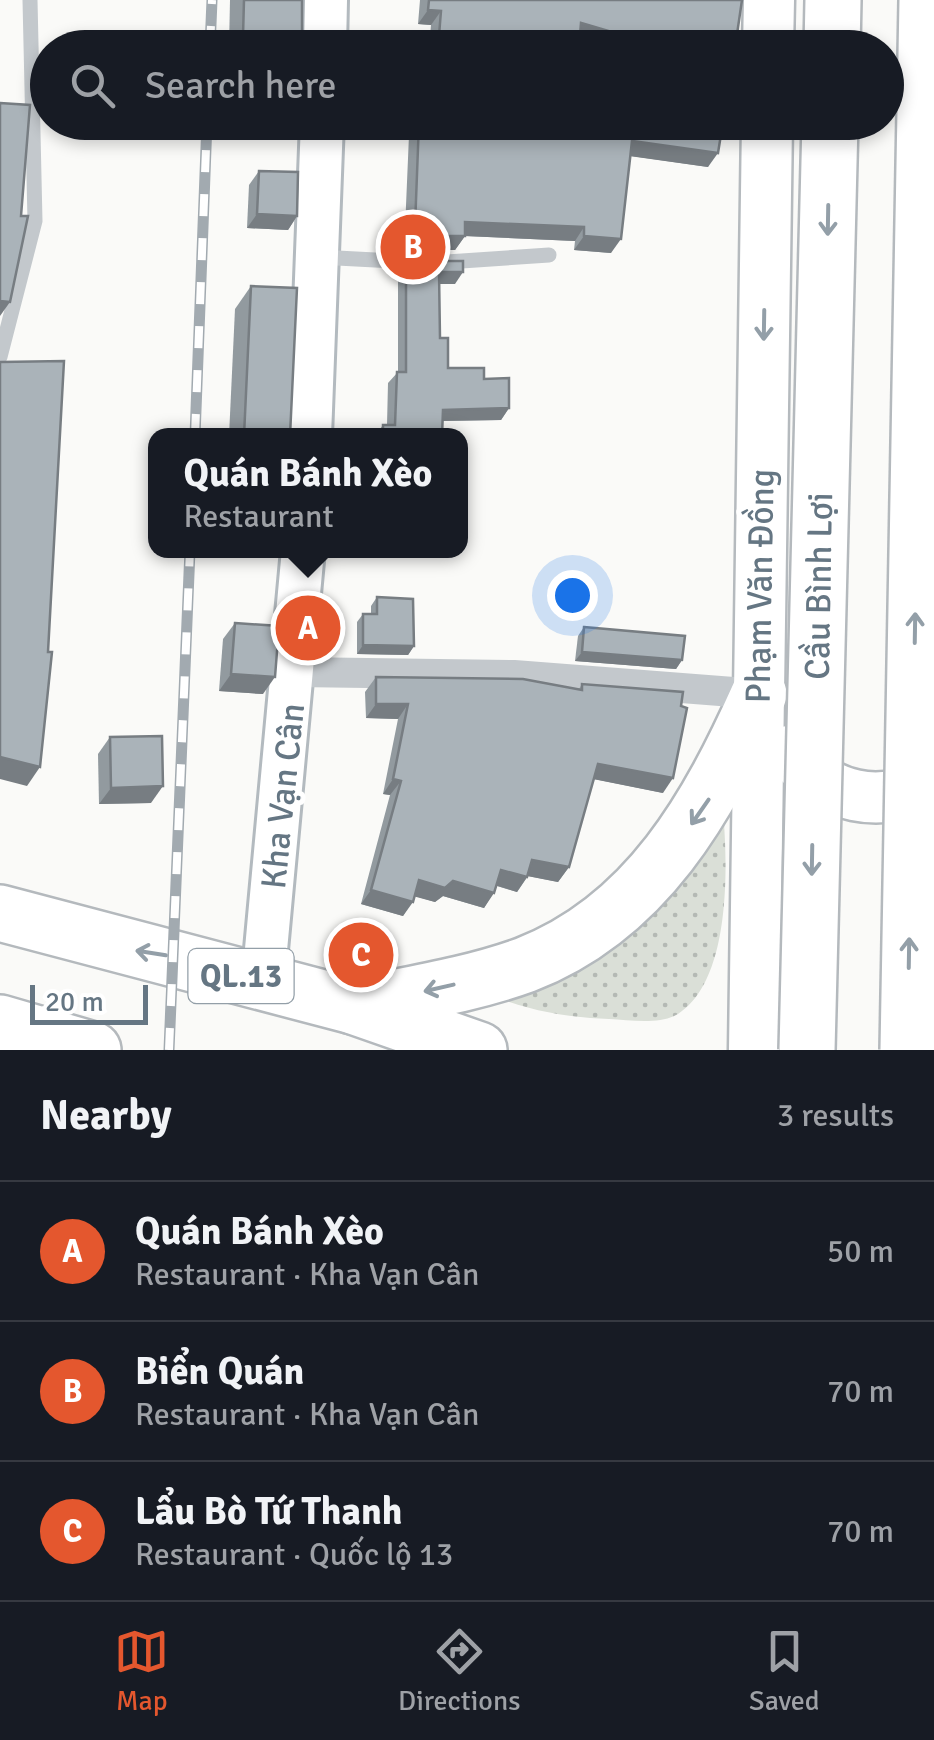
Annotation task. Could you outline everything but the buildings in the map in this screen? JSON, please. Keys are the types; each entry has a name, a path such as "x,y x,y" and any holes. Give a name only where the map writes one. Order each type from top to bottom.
{"highway":[{"path":"832,30 833,0"},
{"path":"908,1050 927,0"},
{"name":"Cầu Bình Lợi","path":"807,1050 830,140"},
{"path":"353,1006 525,965 587,934 664,863 720,782 759,694"},
{"name":"QL.13","path":"0,913 124,949 353,1006 479,1050"},
{"path":"19,1035 93,1050"}],"main road":[{"path":"768,30 769,0"},
{"name":"Phạm Văn Đồng","path":"754,1050 767,140"},
{"path":"759,694 782,741 828,789 882,798 934,781"}],"street":[{"path":"325,30 326,0"},
{"path":"310,428 321,140"},
{"name":"Kha Vạn Cân","path":"264,982 296,672 303,558"},
{"path":"296,672 514,675 759,694"}],"lane":[{"path":"30,0 31,30"},
{"path":"0,357 35,221 33,140"},
{"path":"318,257 432,263 549,255"}],"shaded area":[{"path":"723,811 725,891 717,950 695,998 678,1014 654,1021 569,1016 504,1000"}],"railway":[{"path":"211,30 212,0"},
{"path":"195,428 206,140"},
{"path":"169,1050 190,558"}],"place":[{"name":"Biển Quán","path":"413,247"},
{"name":"Quán Bánh Xèo","path":"308,628"},
{"name":"Lẩu Bò Tứ Thanh","path":"361,955"}]}
